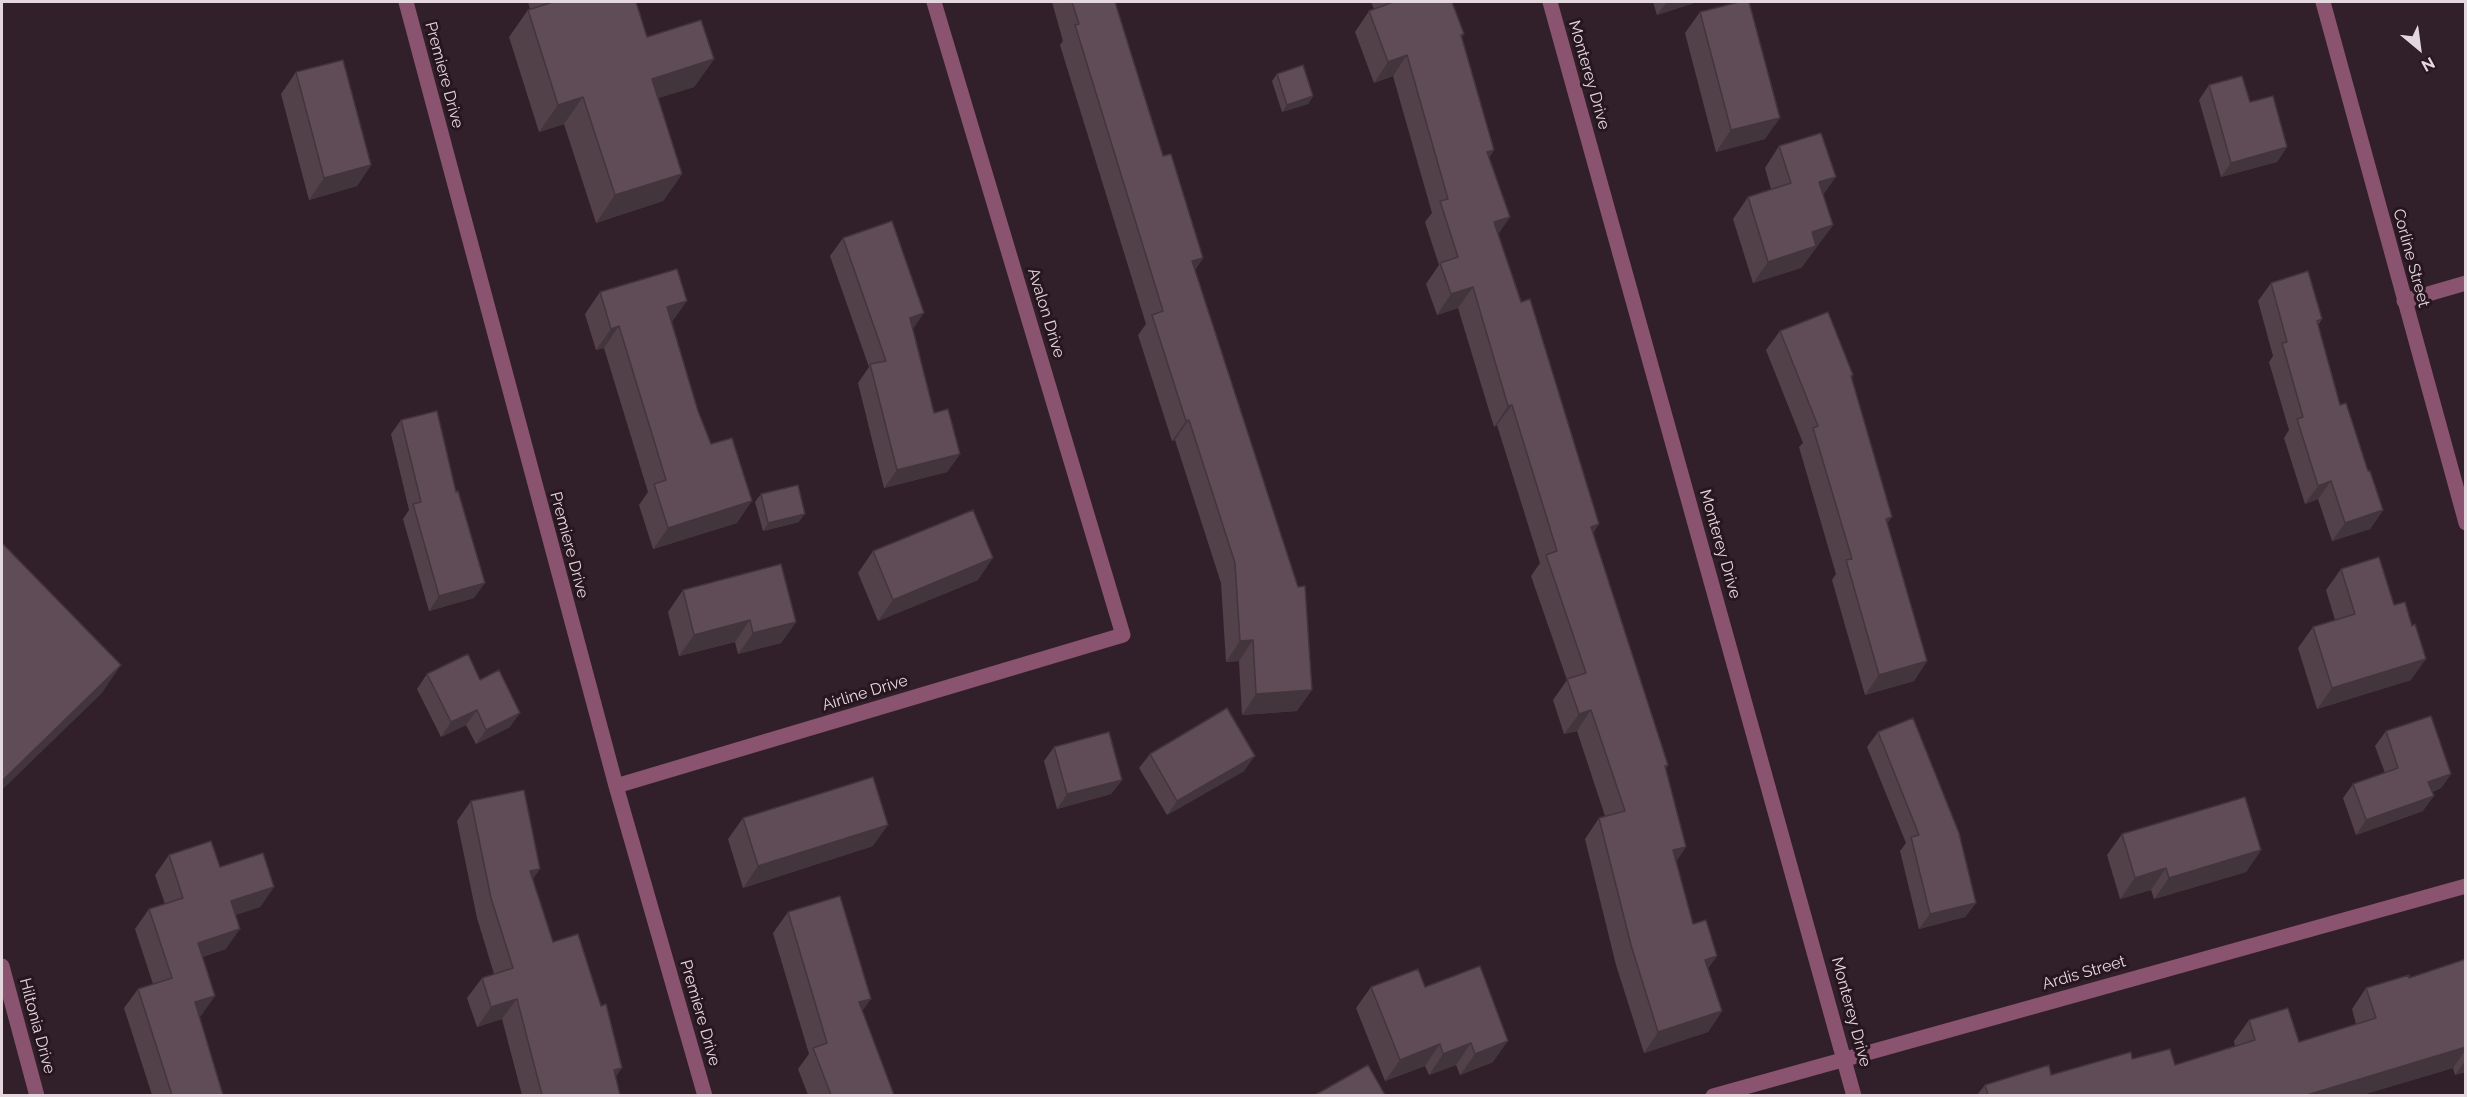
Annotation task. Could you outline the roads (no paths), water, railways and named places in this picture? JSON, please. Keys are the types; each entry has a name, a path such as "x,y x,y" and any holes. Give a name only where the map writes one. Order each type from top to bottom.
{"street":[{"name":"Premiere Drive","path":"406,2 616,786 705,1095"},
{"name":"Avalon Drive","path":"934,2 1123,635"},
{"name":"Monterey Drive","path":"1550,2 1854,1095"},
{"name":"Corline Street","path":"2323,2 2466,523"},
{"path":"2404,301 2466,283"},
{"name":"Airline Drive","path":"616,786 1123,635"},
{"name":"Ardis Street","path":"1713,1095 2466,886"},
{"name":"Hiltonia Drive","path":"2,966 37,1095"}]}
